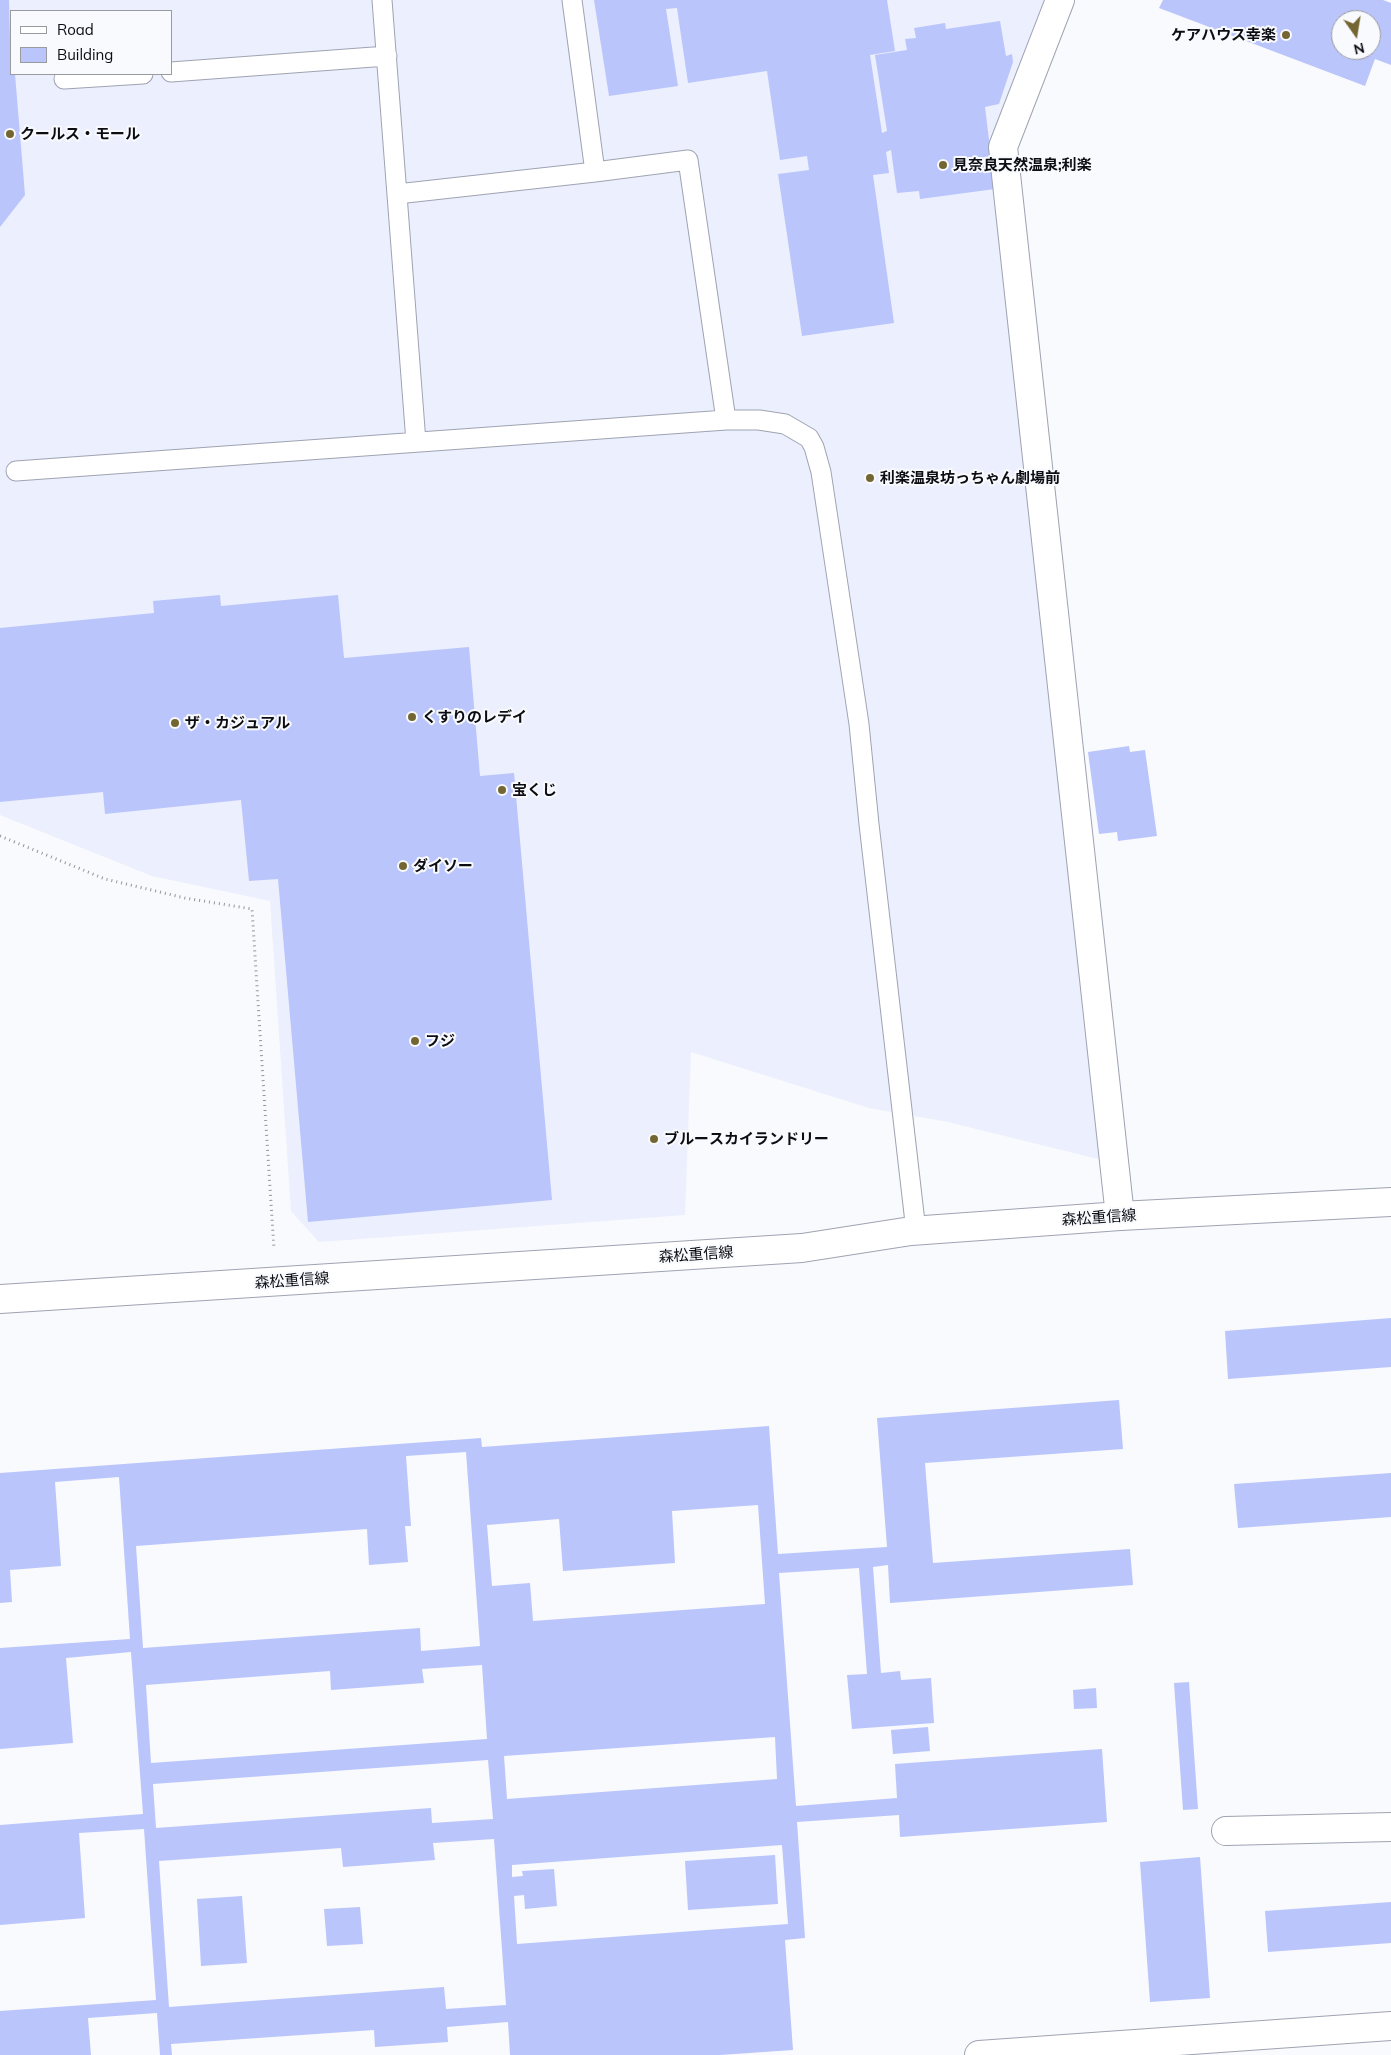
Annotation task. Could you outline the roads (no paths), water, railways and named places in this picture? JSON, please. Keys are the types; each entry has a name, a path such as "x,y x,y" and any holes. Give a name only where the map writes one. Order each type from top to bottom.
{"street":[{"path":"1060,0 1003,147 1120,1216"},
{"name":"森松重信線","path":"0,1299 802,1248 916,1231 1120,1216 1391,1202"},
{"path":"1226,1831 1391,1827"},
{"path":"979,2055 1391,2026"}],"lane":[{"path":"382,0 416,442"},
{"path":"572,0 595,172"},
{"path":"172,72 387,56"},
{"path":"64,80 130,75"},
{"path":"397,194 688,160 726,420"},
{"path":"16,471 726,420 775,422 798,431 809,438 814,447 821,472 859,724 916,1231"}],"place":[{"name":"ケアハウス幸楽","path":"1286,35"},
{"name":"クールス・モール","path":"10,134"},
{"name":"見奈良天然温泉;利楽","path":"943,165"},
{"name":"利楽温泉坊っちゃん劇場前","path":"870,478"},
{"name":"くすりのレデイ","path":"412,717"},
{"name":"ザ・カジュアル","path":"175,723"},
{"name":"宝くじ","path":"502,790"},
{"name":"ダイソー","path":"403,866"},
{"name":"フジ","path":"415,1041"},
{"name":"ブルースカイランドリー","path":"654,1139"}]}
